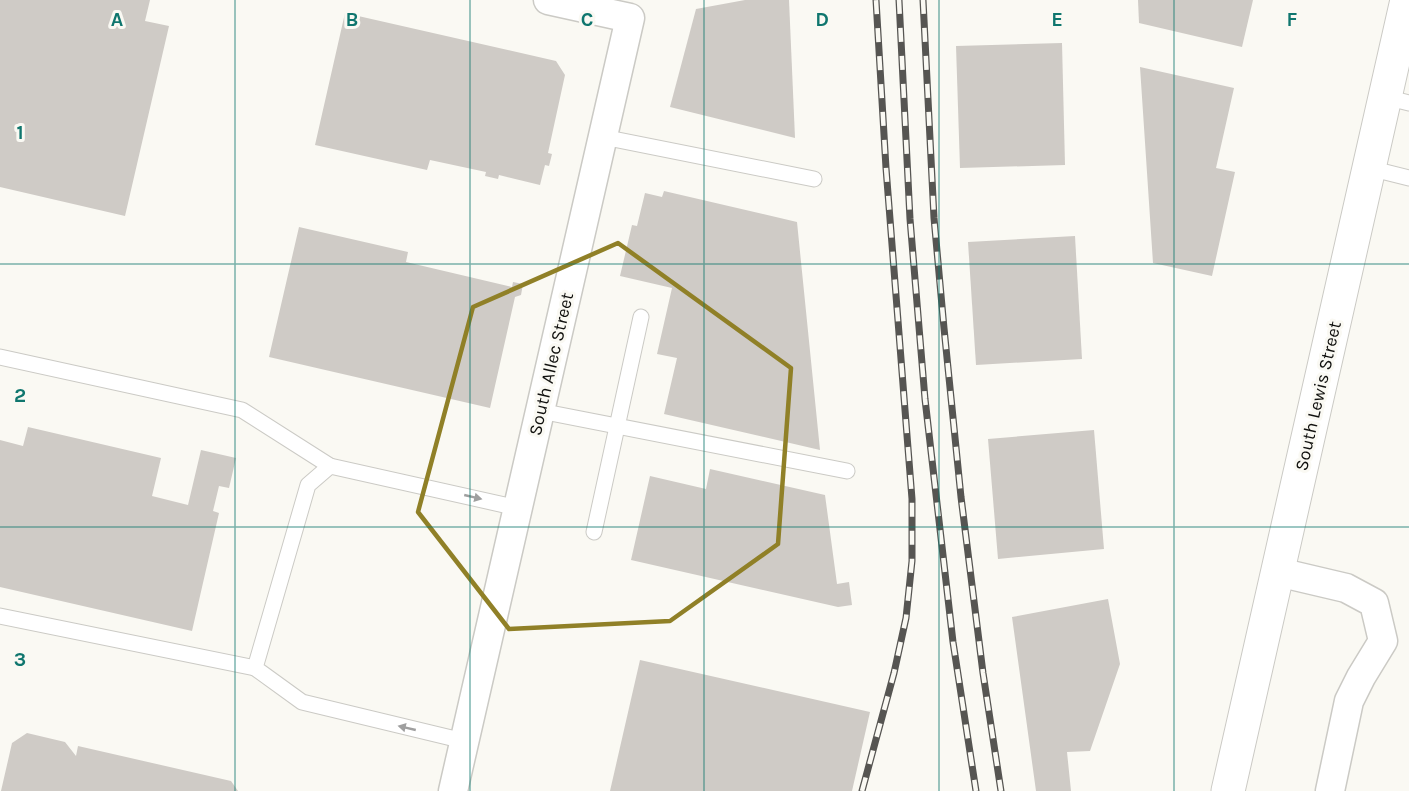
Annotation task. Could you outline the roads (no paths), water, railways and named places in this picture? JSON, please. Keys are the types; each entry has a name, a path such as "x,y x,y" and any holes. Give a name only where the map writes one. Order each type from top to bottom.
{"main road":[{"name":"South Lewis Street","path":"1228,791 1370,168 1397,100 1407,0"}],"street":[{"name":"South Allec Street","path":"453,791 630,18 565,2"},
{"path":"1278,572 1346,588 1374,603 1383,641 1349,701 1330,791"}],"lane":[{"path":"603,137 814,179"},
{"path":"1370,168 1409,178"},
{"path":"594,532 641,317"},
{"path":"0,357 242,410 330,466 518,508"},
{"path":"540,411 847,471"},
{"path":"255,668 308,485 330,466"},
{"path":"0,616 255,668 302,702 464,741"}],"railway":[{"path":"862,791 894,673 906,618 912,561 912,499 886,168 876,0"},
{"path":"899,0 910,219 925,399 953,642 976,791"},
{"path":"923,0 934,218 944,328 961,497 983,673 1001,791"}]}
